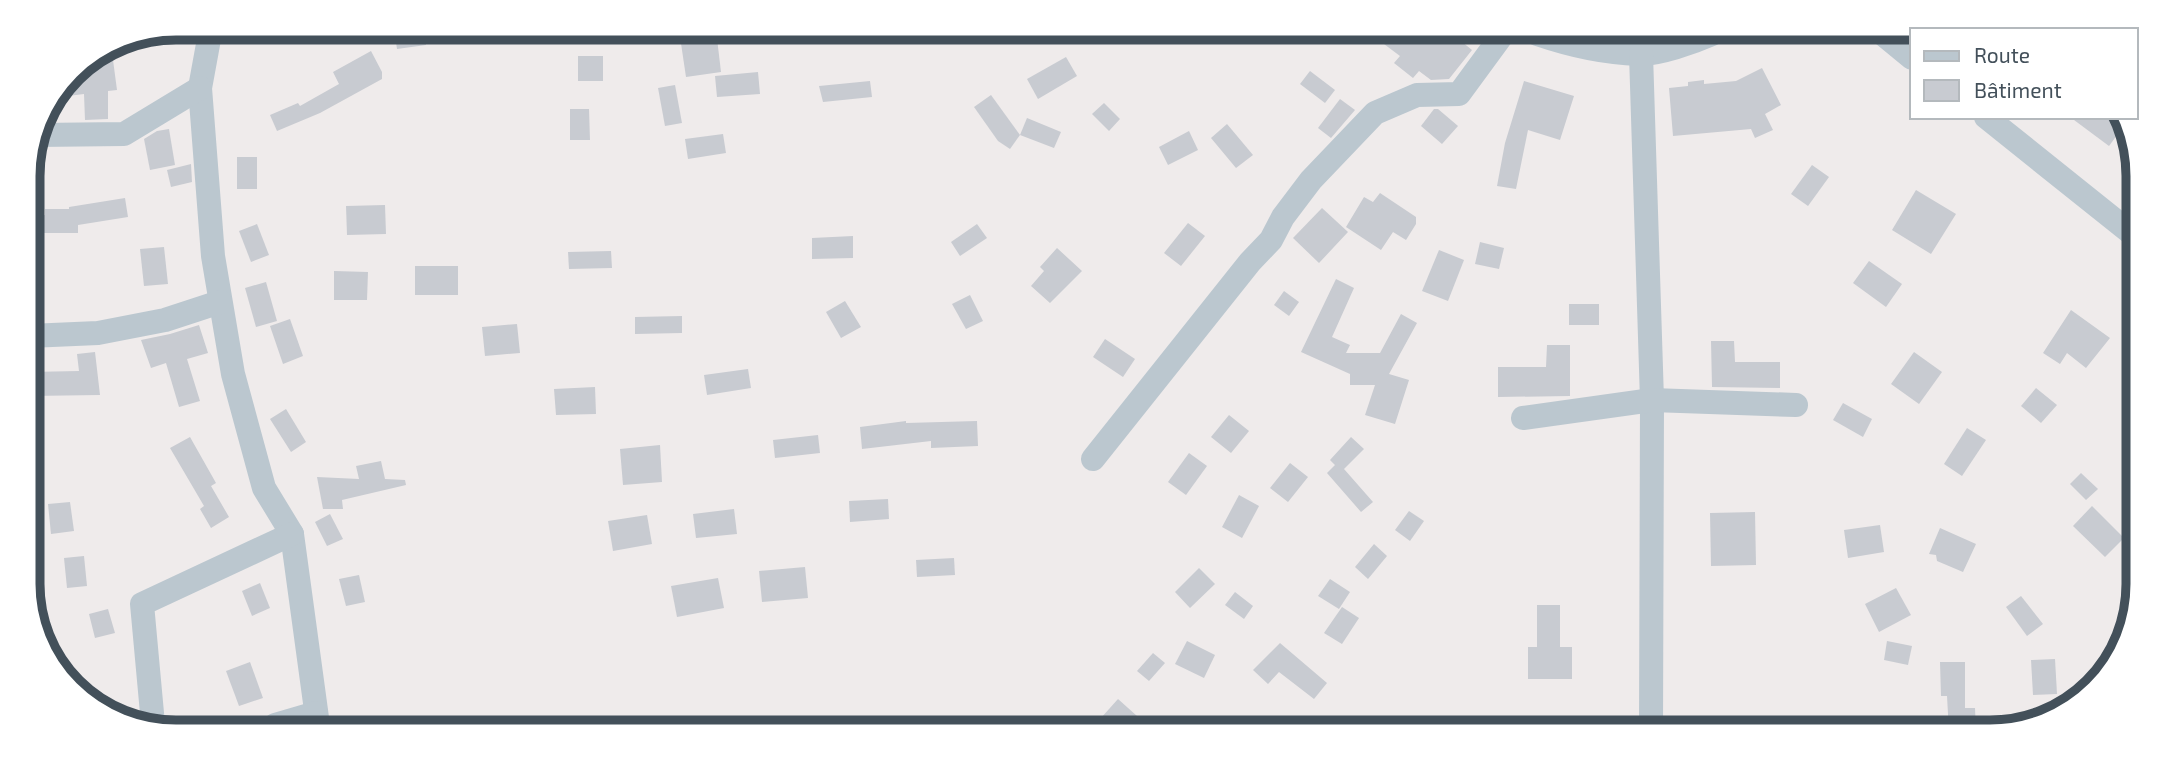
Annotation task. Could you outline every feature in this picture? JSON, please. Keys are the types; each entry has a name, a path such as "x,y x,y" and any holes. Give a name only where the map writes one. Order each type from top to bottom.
{"street":[{"path":"209,40 200,88 213,256 220,302 233,374 264,488 292,534 317,719"},
{"path":"1093,459 1250,262 1271,240 1283,217 1311,180 1367,120 1375,113 1417,95 1459,94 1499,40"},
{"path":"1556,40 1641,54 1697,40"},
{"path":"1890,40 1910,56"},
{"path":"1641,54 1652,400 1651,719"},
{"path":"47,135 124,134 200,88"},
{"path":"1988,119 2126,229"},
{"path":"41,335 98,332 165,320 220,302"},
{"path":"1522,418 1652,400 1796,405"},
{"path":"152,718 142,604 292,534"}],"building":[{"path":"396,40 425,40 426,45 397,49"},
{"path":"680,40 717,40 721,72 686,77"},
{"path":"1387,40 1460,40 1472,50 1449,79 1431,80 1419,71 1413,78 1394,63 1400,56 1384,44"},
{"path":"371,51 382,72 382,79 320,113 277,131 270,115 298,103 300,106 339,84 333,72"},
{"path":"578,56 603,56 603,81 578,81"},
{"path":"1066,57 1077,76 1038,99 1027,79"},
{"path":"113,60 117,90 108,91 108,119 85,120 84,94 66,96 80,80 103,61"},
{"path":"1762,68 1781,105 1765,114 1773,130 1755,138 1751,129 1673,136 1669,88 1688,86 1688,82 1704,80 1704,84 1736,81"},
{"path":"1310,71 1335,90 1325,103 1300,84"},
{"path":"758,72 760,94 717,97 715,76"},
{"path":"870,81 872,97 823,102 819,86"},
{"path":"1524,81 1574,96 1560,140 1528,130 1516,189 1497,186 1505,143"},
{"path":"675,85 682,123 665,126 658,88"},
{"path":"991,95 1020,135 1010,149 998,141 974,107"},
{"path":"1340,99 1355,110 1331,138 1318,128"},
{"path":"1104,103 1120,119 1109,131 1092,114"},
{"path":"570,109 589,109 590,140 570,140"},
{"path":"1434,109 1438,109 1458,126 1442,144 1421,126"},
{"path":"1027,118 1061,132 1054,148 1020,135"},
{"path":"2073,119 2113,119 2119,132 2109,146"},
{"path":"1227,124 1253,155 1236,168 1211,138"},
{"path":"169,129 175,165 150,170 144,139 157,131"},
{"path":"1189,131 1198,150 1168,165 1159,147"},
{"path":"723,134 726,153 688,159 685,139"},
{"path":"237,157 257,157 257,189 237,189"},
{"path":"191,164 192,182 171,187 167,170"},
{"path":"1812,165 1829,177 1808,206 1791,194"},
{"path":"1916,190 1956,214 1931,254 1892,230"},
{"path":"1380,193 1416,217 1416,224 1406,240 1393,232 1381,250 1346,227 1364,197 1373,202"},
{"path":"125,198 128,217 78,225 78,233 41,233 41,216 45,215 45,209"},
{"path":"385,205 386,234 347,235 346,206"},
{"path":"1322,208 1348,232 1319,263 1293,238"},
{"path":"1188,223 1205,236 1181,266 1164,253"},
{"path":"257,224 269,255 251,262 239,231"},
{"path":"977,224 987,238 960,256 951,242"},
{"path":"853,236 853,258 812,259 812,238"},
{"path":"1480,242 1504,248 1499,269 1475,264"},
{"path":"164,247 168,284 144,286 140,249"},
{"path":"1057,248 1082,271 1050,303 1031,286 1044,271 1040,267"},
{"path":"1439,250 1464,260 1448,301 1422,291"},
{"path":"611,251 612,268 569,269 568,252"},
{"path":"1869,261 1902,284 1886,307 1853,283"},
{"path":"415,266 458,266 458,295 415,295"},
{"path":"334,271 368,272 367,300 334,300"},
{"path":"1336,279 1354,288 1332,337 1350,345 1346,353 1380,353 1401,314 1417,323 1389,374 1409,380 1395,424 1365,415 1375,385 1350,385 1350,374 1301,352"},
{"path":"266,282 277,321 256,327 245,288"},
{"path":"1284,291 1299,302 1289,316 1274,305"},
{"path":"970,295 983,321 966,329 952,304"},
{"path":"845,301 861,327 841,338 826,312"},
{"path":"1569,304 1599,304 1599,325 1569,325"},
{"path":"2071,310 2110,338 2086,368 2067,353 2060,364 2043,353"},
{"path":"682,316 682,333 635,334 635,317"},
{"path":"290,319 303,356 283,364 270,326"},
{"path":"517,324 520,353 485,356 482,327"},
{"path":"199,325 208,353 187,359 200,401 179,407 166,363 151,368 141,340"},
{"path":"1105,339 1135,359 1123,377 1093,357"},
{"path":"1711,341 1734,341 1735,362 1780,362 1780,388 1712,387"},
{"path":"1547,345 1570,345 1570,396 1498,397 1498,367 1546,367"},
{"path":"95,352 100,395 40,396 41,372 79,371 77,354"},
{"path":"1914,352 1942,372 1919,404 1891,384"},
{"path":"748,369 751,388 707,395 704,375"},
{"path":"595,387 596,414 556,415 554,389"},
{"path":"2036,388 2057,405 2041,423 2021,406"},
{"path":"1843,403 1872,419 1863,437 1833,420"},
{"path":"286,409 306,442 291,452 270,419"},
{"path":"1229,415 1249,431 1231,453 1211,437"},
{"path":"906,421 977,421 978,446 931,448 931,441 862,449 860,427"},
{"path":"1967,428 1986,440 1962,476 1944,464"},
{"path":"818,435 820,453 775,458 773,440"},
{"path":"190,437 216,483 211,486 229,517 211,528 200,509 204,506 170,448"},
{"path":"1351,437 1364,449 1344,469 1373,502 1361,512 1327,473 1335,465 1330,460"},
{"path":"660,445 662,482 623,485 620,449"},
{"path":"1189,453 1207,466 1186,495 1168,482"},
{"path":"381,461 385,479 405,480 406,485 342,500 343,509 323,509 317,477 359,479 356,466"},
{"path":"1290,463 1308,477 1288,502 1270,488"},
{"path":"2081,473 2098,489 2086,500 2070,484"},
{"path":"1239,495 1259,506 1242,538 1222,527"},
{"path":"888,499 889,519 850,522 849,501"},
{"path":"70,502 74,531 51,534 48,504"},
{"path":"2092,506 2124,538 2105,557 2073,526"},
{"path":"734,509 737,534 696,538 693,514"},
{"path":"1409,511 1424,521 1410,541 1395,530"},
{"path":"1755,512 1756,565 1711,566 1710,513"},
{"path":"330,514 343,539 327,546 315,522"},
{"path":"647,515 652,544 613,551 608,521"},
{"path":"1880,525 1884,552 1848,558 1844,530"},
{"path":"1940,528 1976,544 1963,572 1937,561 1936,555 1929,554"},
{"path":"1374,544 1387,556 1368,579 1355,567"},
{"path":"84,556 87,586 67,588 64,558"},
{"path":"954,558 955,575 917,577 916,560"},
{"path":"805,567 808,598 762,602 759,571"},
{"path":"1199,568 1215,584 1190,608 1175,592"},
{"path":"359,575 365,602 346,606 339,579"},
{"path":"718,578 724,608 677,617 671,586"},
{"path":"1330,579 1350,592 1339,609 1318,596"},
{"path":"260,583 270,608 252,616 242,591"},
{"path":"1896,588 1911,615 1879,632 1865,604"},
{"path":"1235,592 1253,606 1244,619 1225,605"},
{"path":"2021,596 2043,624 2027,636 2006,607"},
{"path":"1537,605 1560,605 1560,647 1572,647 1572,679 1528,679 1528,647 1537,647"},
{"path":"1342,607 1359,618 1342,644 1324,633"},
{"path":"108,609 115,633 95,638 89,614"},
{"path":"1187,641 1215,655 1204,678 1175,664"},
{"path":"1887,641 1912,646 1908,665 1884,660"},
{"path":"1280,643 1327,683 1314,699 1279,672 1268,684 1253,670"},
{"path":"1153,653 1165,663 1149,681 1137,671"},
{"path":"2055,659 2057,694 2033,695 2031,660"},
{"path":"250,662 263,698 239,706 226,671"},
{"path":"1940,662 1965,662 1965,708 1975,708 1975,719 1948,719 1947,696 1941,696"},
{"path":"1118,699 1137,716 1134,719 1100,719"}]}
